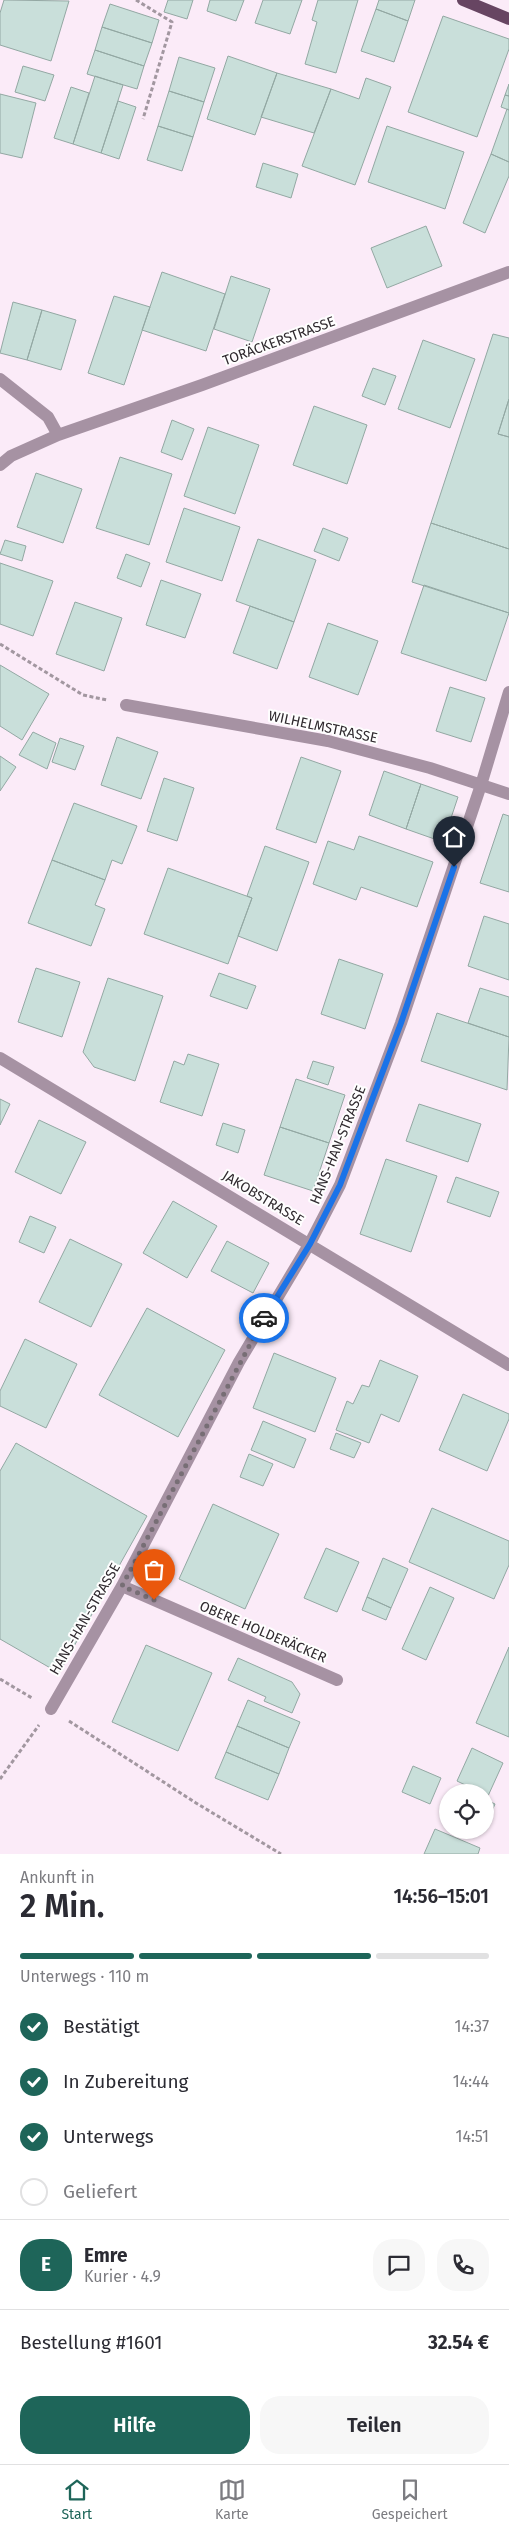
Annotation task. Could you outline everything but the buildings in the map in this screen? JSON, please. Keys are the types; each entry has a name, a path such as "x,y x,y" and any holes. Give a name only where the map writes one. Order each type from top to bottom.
{"main road":[{"path":"463,0 509,19"}],"street":[{"name":"TORÄCKERSTRASSE","path":"0,465 11,456 58,435 202,385 509,272"},
{"path":"0,379 48,417 58,435"},
{"name":"HANS-HAN-STRASSE","path":"50,1709 122,1586 239,1362 310,1244 340,1185 367,1115 481,785 509,692"},
{"name":"WILHELMSTRASSE","path":"126,705 328,741 430,768 509,794"},
{"name":"JAKOBSTRASSE","path":"0,1058 509,1366"},
{"name":"OBERE HOLDERÄCKER","path":"122,1586 337,1680"}],"path":[{"path":"136,0 172,22 143,118"},
{"path":"0,644 82,695 126,705"},
{"path":"0,1679 196,1803 281,1854"},
{"path":"0,1779 50,1709"}],"way so far":[{"path":"154,1600 122,1586 264,1318"}],"route":[{"path":"264,1318 310,1244 340,1185 401,1023 454,867"}]}
